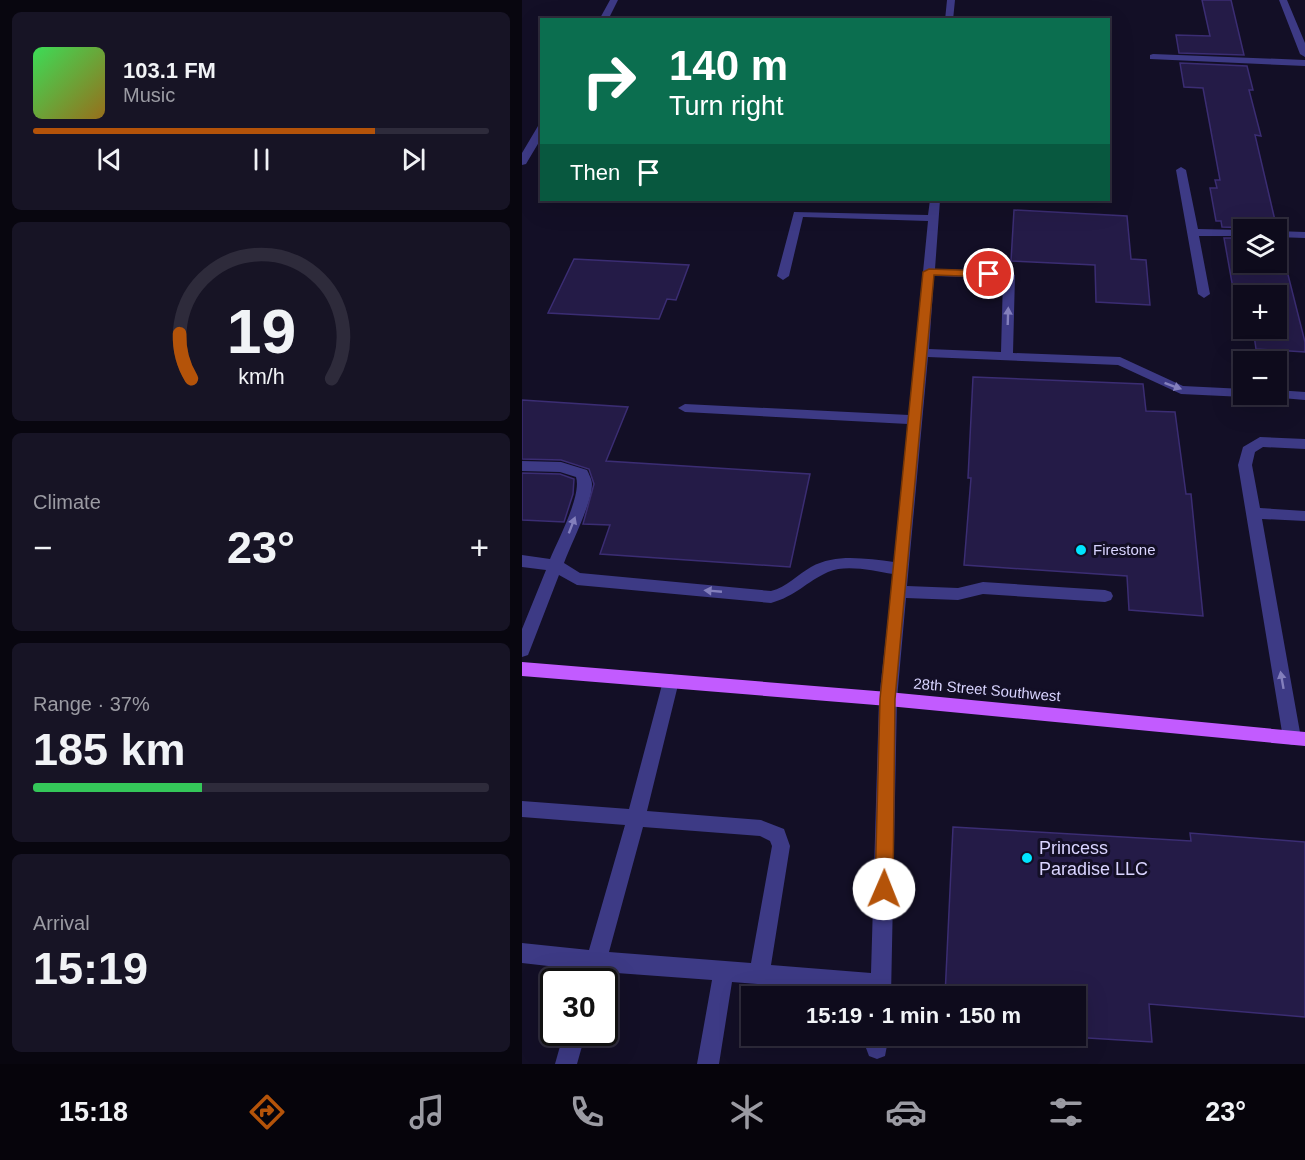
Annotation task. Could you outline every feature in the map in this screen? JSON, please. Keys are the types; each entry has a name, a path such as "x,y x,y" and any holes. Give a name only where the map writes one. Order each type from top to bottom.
{"main road":[{"name":"28th Street Southwest","path":"522,669 888,699 1298,738"}],"street":[{"path":"604,18 614,0"},
{"path":"949,18 951,0"},
{"path":"1283,0 1305,54"},
{"path":"1153,57 1305,63"},
{"path":"522,162 540,131"},
{"path":"1181,170 1204,294"},
{"path":"881,986 888,699 935,201"},
{"path":"783,276 798,214 933,218"},
{"path":"1192,232 1233,233"},
{"path":"1287,234 1305,235"},
{"path":"929,272 1010,275 1007,356"},
{"path":"922,352 1120,361 1181,390 1233,392"},
{"path":"1287,395 1305,396"},
{"path":"685,408 915,420"},
{"path":"1298,738 1245,465 1248,450 1260,442 1305,444"},
{"path":"522,466 561,467 582,474 585,483 556,566 522,650"},
{"path":"1253,513 1305,516"},
{"path":"522,561 556,566 577,579 771,597 787,594 823,568 838,564 901,570"},
{"path":"899,592 958,594 983,588 1105,596"},
{"path":"594,968 671,681"},
{"path":"522,809 761,828 777,835 781,846 759,974"},
{"path":"522,953 759,974 850,986"},
{"path":"708,1064 724,971"},
{"path":"566,1064 571,1046"}],"building":[{"path":"1202,0 1231,0 1244,55 1179,53 1176,35 1210,36"},
{"path":"1180,63 1247,66 1253,90 1249,90 1261,136 1255,135 1275,219 1233,219 1233,227 1222,227 1221,221 1216,221 1210,188 1217,188 1215,180 1220,180 1203,88 1184,87"},
{"path":"1014,210 1127,216 1131,259 1146,260 1150,305 1096,302 1095,265 1011,261"},
{"path":"1224,238 1233,238 1233,273 1287,273 1287,271 1305,342 1305,352 1256,349 1255,339 1287,339 1287,285 1233,285 1233,288"},
{"path":"574,259 689,265 676,300 667,299 659,319 548,313"},
{"path":"973,377 1143,384 1146,411 1175,412 1186,494 1191,494 1203,616 1129,610 1127,576 964,565 971,478 968,478"},
{"path":"522,400 628,407 606,461 810,474 790,567 600,554 610,525 583,524 594,484 589,469 561,460 522,459"},
{"path":"522,473 560,474 574,479 573,494 564,522 522,520"},
{"path":"953,827 1191,841 1190,833 1305,842 1305,1017 1149,1004 1152,1042 1086,1038 1086,986 945,986"}],"place":[{"name":"Firestone","path":"1081,550"},
{"name":"Princess Paradise LLC","path":"1027,858"}],"route":[{"path":"884,889 888,699 929,272 989,274"}]}
